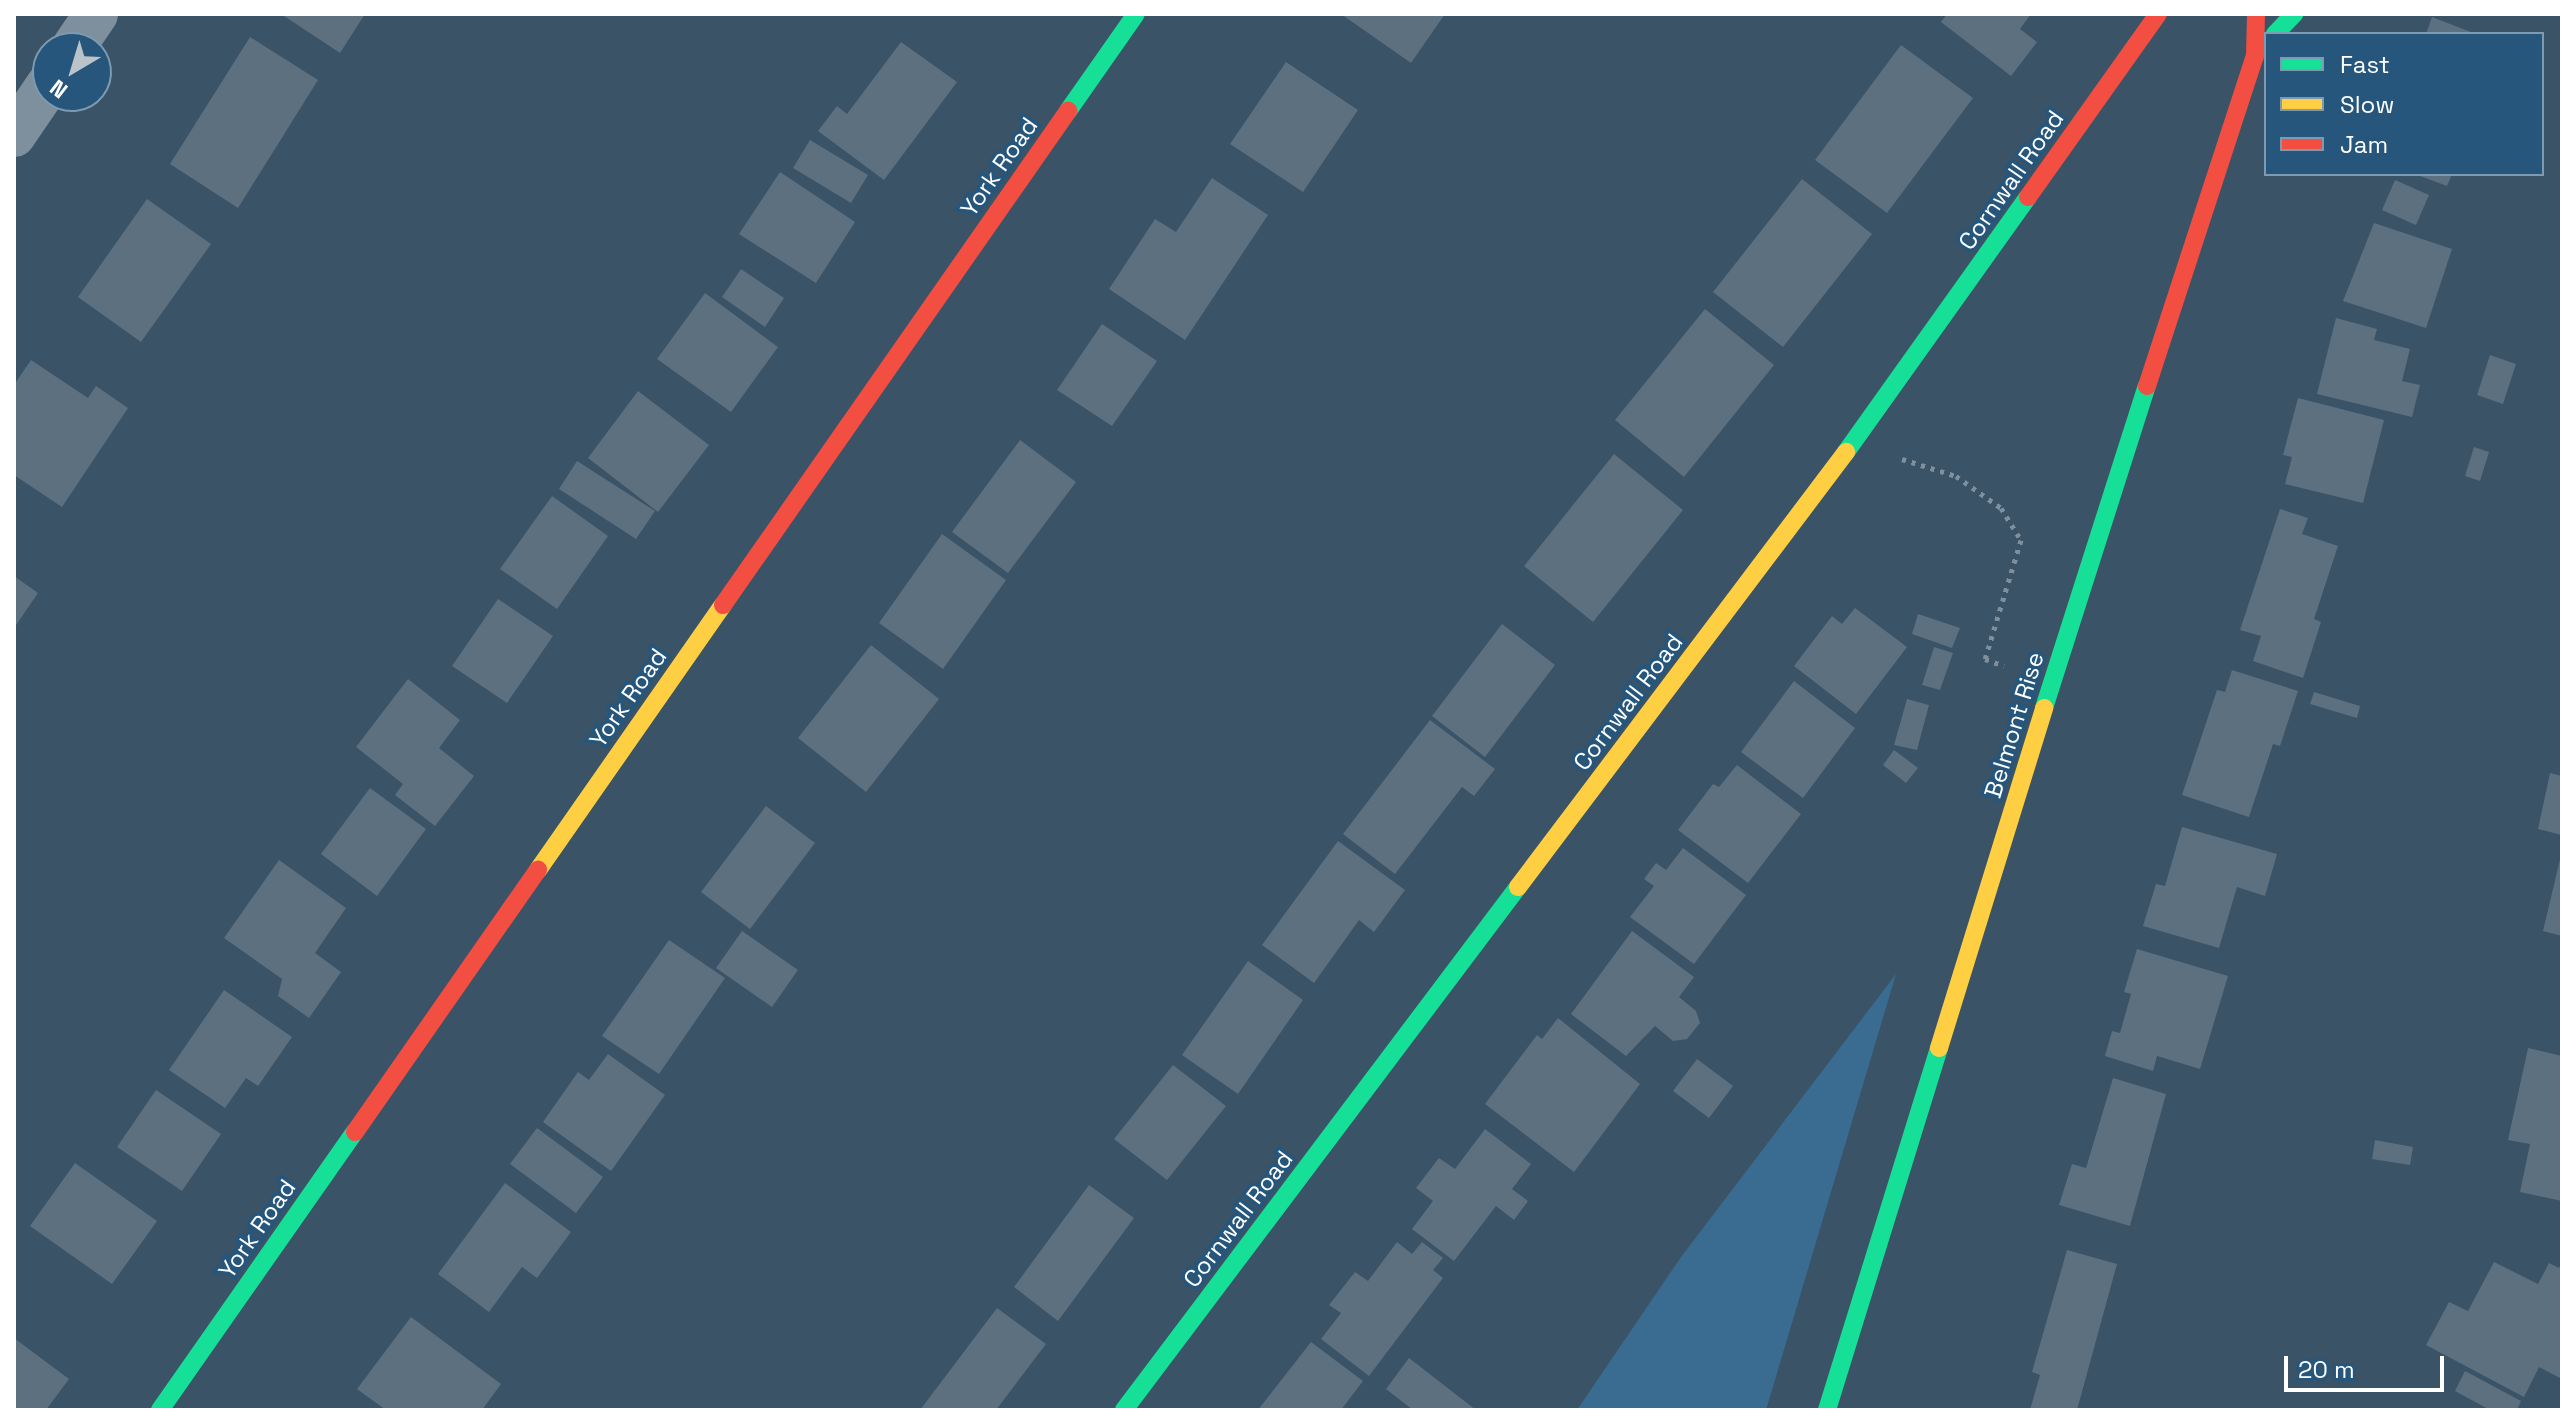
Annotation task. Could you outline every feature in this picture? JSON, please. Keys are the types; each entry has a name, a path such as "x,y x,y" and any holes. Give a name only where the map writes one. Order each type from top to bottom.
{"main road":[{"name":"York Road","path":"160,1410 1136,14"},
{"name":"Cornwall Road","path":"1124,1410 1858,437 2158,14"},
{"name":"Belmont Rise","path":"1827,1410 2053,684 2261,50 2256,14"},
{"path":"2277,32 2294,14"}],"street":[{"path":"84,32 96,14"},
{"path":"14,135 32,109"}],"path":[{"path":"1858,437 1905,460 1956,476 2001,508 2021,540 1985,659 2053,684"}],"shaded area":[{"path":"1896,974 1766,1410 1577,1410 1681,1257"}],"building":[{"path":"281,14 365,14 340,53"},
{"path":"1341,14 1445,14 1411,63"},
{"path":"1947,14 2031,14 2020,29 2037,42 2011,76 1941,22"},
{"path":"2432,17 2471,32 2427,32"},
{"path":"250,37 318,80 238,208 170,164"},
{"path":"901,42 957,82 884,180 818,131 837,106 847,114"},
{"path":"1901,45 1973,98 1887,213 1815,160"},
{"path":"1286,62 1358,110 1303,192 1230,144"},
{"path":"810,140 868,175 851,203 793,168"},
{"path":"780,172 855,222 816,283 739,234"},
{"path":"2420,176 2451,176 2447,186"},
{"path":"1212,178 1268,215 1185,340 1109,289 1155,219 1176,232"},
{"path":"1802,179 1872,234 1783,347 1713,292"},
{"path":"2395,180 2429,195 2416,225 2382,210"},
{"path":"147,199 211,244 141,342 78,297"},
{"path":"2374,223 2452,249 2426,328 2343,301"},
{"path":"741,269 784,298 765,327 722,297"},
{"path":"705,293 778,347 731,412 657,359"},
{"path":"1705,309 1774,365 1684,477 1615,420"},
{"path":"2336,318 2377,329 2374,340 2410,349 2402,381 2420,385 2412,417 2317,394"},
{"path":"1102,324 1157,361 1112,426 1057,390"},
{"path":"2490,355 2516,364 2503,404 2477,395"},
{"path":"31,360 88,398 96,386 128,408 62,507 14,475 14,385"},
{"path":"638,391 709,445 658,512 588,458"},
{"path":"2298,398 2384,420 2363,503 2285,484 2292,457 2283,455"},
{"path":"1020,440 1076,482 1008,573 952,532"},
{"path":"2474,447 2489,452 2480,481 2465,476"},
{"path":"1614,454 1683,510 1593,622 1524,566"},
{"path":"577,461 655,511 636,539 559,489"},
{"path":"552,496 608,536 557,609 500,569"},
{"path":"2280,509 2308,518 2302,534 2338,546 2314,619 2321,622 2303,678 2253,661 2261,636 2240,630"},
{"path":"942,534 1006,580 943,669 879,623"},
{"path":"14,576 38,593 14,628"},
{"path":"498,599 553,636 507,703 452,666"},
{"path":"1855,608 1907,647 1856,714 1794,666 1832,616 1842,624"},
{"path":"1918,614 1960,628 1952,648 1912,634"},
{"path":"1502,624 1555,665 1485,757 1432,716"},
{"path":"871,645 939,699 866,792 798,738"},
{"path":"1934,647 1953,653 1940,690 1922,685"},
{"path":"2232,670 2298,691 2280,746 2273,744 2249,817 2182,795 2217,690 2225,692"},
{"path":"408,679 460,720 439,748 474,776 435,826 395,795 403,784 356,747"},
{"path":"1794,681 1855,728 1803,798 1741,752"},
{"path":"2314,692 2360,706 2357,718 2310,704"},
{"path":"1907,699 1929,705 1917,750 1894,745"},
{"path":"1430,720 1495,769 1474,796 1462,787 1395,874 1343,834"},
{"path":"1894,750 1918,768 1906,783 1883,765"},
{"path":"1737,765 1801,814 1748,883 1678,830 1713,784 1719,787"},
{"path":"2550,773 2562,776 2562,835 2538,829"},
{"path":"370,788 426,829 377,896 321,854"},
{"path":"766,806 815,843 750,929 701,892"},
{"path":"2182,827 2277,854 2265,896 2237,887 2219,948 2143,926 2156,884 2165,886"},
{"path":"1338,841 1405,890 1374,932 1359,920 1314,983 1262,945"},
{"path":"1683,848 1746,895 1694,964 1630,917 1654,886 1644,879 1656,863 1666,870"},
{"path":"2562,851 2562,936 2543,931"},
{"path":"279,860 346,908 315,953 341,972 309,1018 278,996 282,979 224,938"},
{"path":"742,931 798,970 772,1007 716,968"},
{"path":"1632,931 1694,977 1679,997 1696,1011 1700,1023 1687,1039 1673,1041 1655,1026 1626,1056 1571,1014"},
{"path":"669,940 725,978 659,1074 602,1036"},
{"path":"2137,949 2228,976 2200,1069 2157,1056 2153,1071 2105,1056 2112,1031 2120,1033 2131,994 2124,992"},
{"path":"1248,961 1303,1000 1238,1094 1182,1055"},
{"path":"224,990 292,1037 258,1086 246,1078 225,1108 169,1070"},
{"path":"1558,1018 1640,1084 1574,1172 1485,1104 1537,1035 1542,1039"},
{"path":"2528,1048 2562,1056 2562,1201 2520,1192 2530,1144 2508,1140"},
{"path":"608,1054 665,1095 611,1171 543,1122 578,1072 589,1080"},
{"path":"1697,1059 1733,1086 1709,1118 1673,1091"},
{"path":"1173,1065 1226,1106 1167,1180 1114,1139"},
{"path":"2113,1078 2166,1094 2130,1226 2059,1205 2072,1164 2086,1168"},
{"path":"156,1090 221,1134 182,1191 117,1147"},
{"path":"537,1128 603,1177 576,1213 510,1164"},
{"path":"1485,1129 1531,1164 1512,1189 1528,1201 1514,1220 1496,1206 1454,1261 1412,1229 1433,1201 1416,1188 1439,1158 1455,1169"},
{"path":"2375,1140 2413,1147 2410,1165 2372,1159"},
{"path":"75,1163 157,1221 112,1284 30,1226"},
{"path":"505,1183 571,1232 537,1278 522,1267 489,1312 438,1274"},
{"path":"1089,1185 1134,1218 1058,1321 1014,1287"},
{"path":"1397,1242 1412,1254 1422,1242 1443,1258 1433,1270 1443,1278 1369,1376 1321,1339 1341,1313 1329,1305 1355,1272 1368,1281"},
{"path":"2067,1250 2117,1264 2077,1410 2030,1410 2040,1375 2032,1372"},
{"path":"2494,1262 2538,1284 2549,1263 2559,1268 2562,1262 2562,1379 2539,1367 2524,1397 2426,1345 2449,1302 2468,1311"},
{"path":"997,1308 1046,1344 996,1410 920,1410"},
{"path":"411,1317 501,1384 482,1410 386,1410 357,1389"},
{"path":"14,1338 69,1379 46,1410 14,1410"},
{"path":"1311,1342 1363,1381 1341,1410 1258,1410"},
{"path":"1409,1358 1476,1410 1413,1410 1386,1389"},
{"path":"2465,1371 2521,1401 2517,1410 2490,1410 2455,1391"}],"traffic: fast":[{"path":"1068,111 1136,14"},
{"path":"2277,32 2294,14"},
{"path":"1846,452 2028,197"},
{"path":"2044,708 2147,386"},
{"path":"1124,1410 1518,887"},
{"path":"1827,1410 1939,1048"},
{"path":"160,1410 355,1132"}],"traffic: slow":[{"path":"1518,887 1846,452"},
{"path":"538,870 723,605"},
{"path":"1939,1048 2044,708"}],"traffic: jam":[{"path":"2028,197 2158,14"},
{"path":"2147,386 2255,56 2256,14"},
{"path":"723,605 1068,111"},
{"path":"355,1132 538,870"}]}
